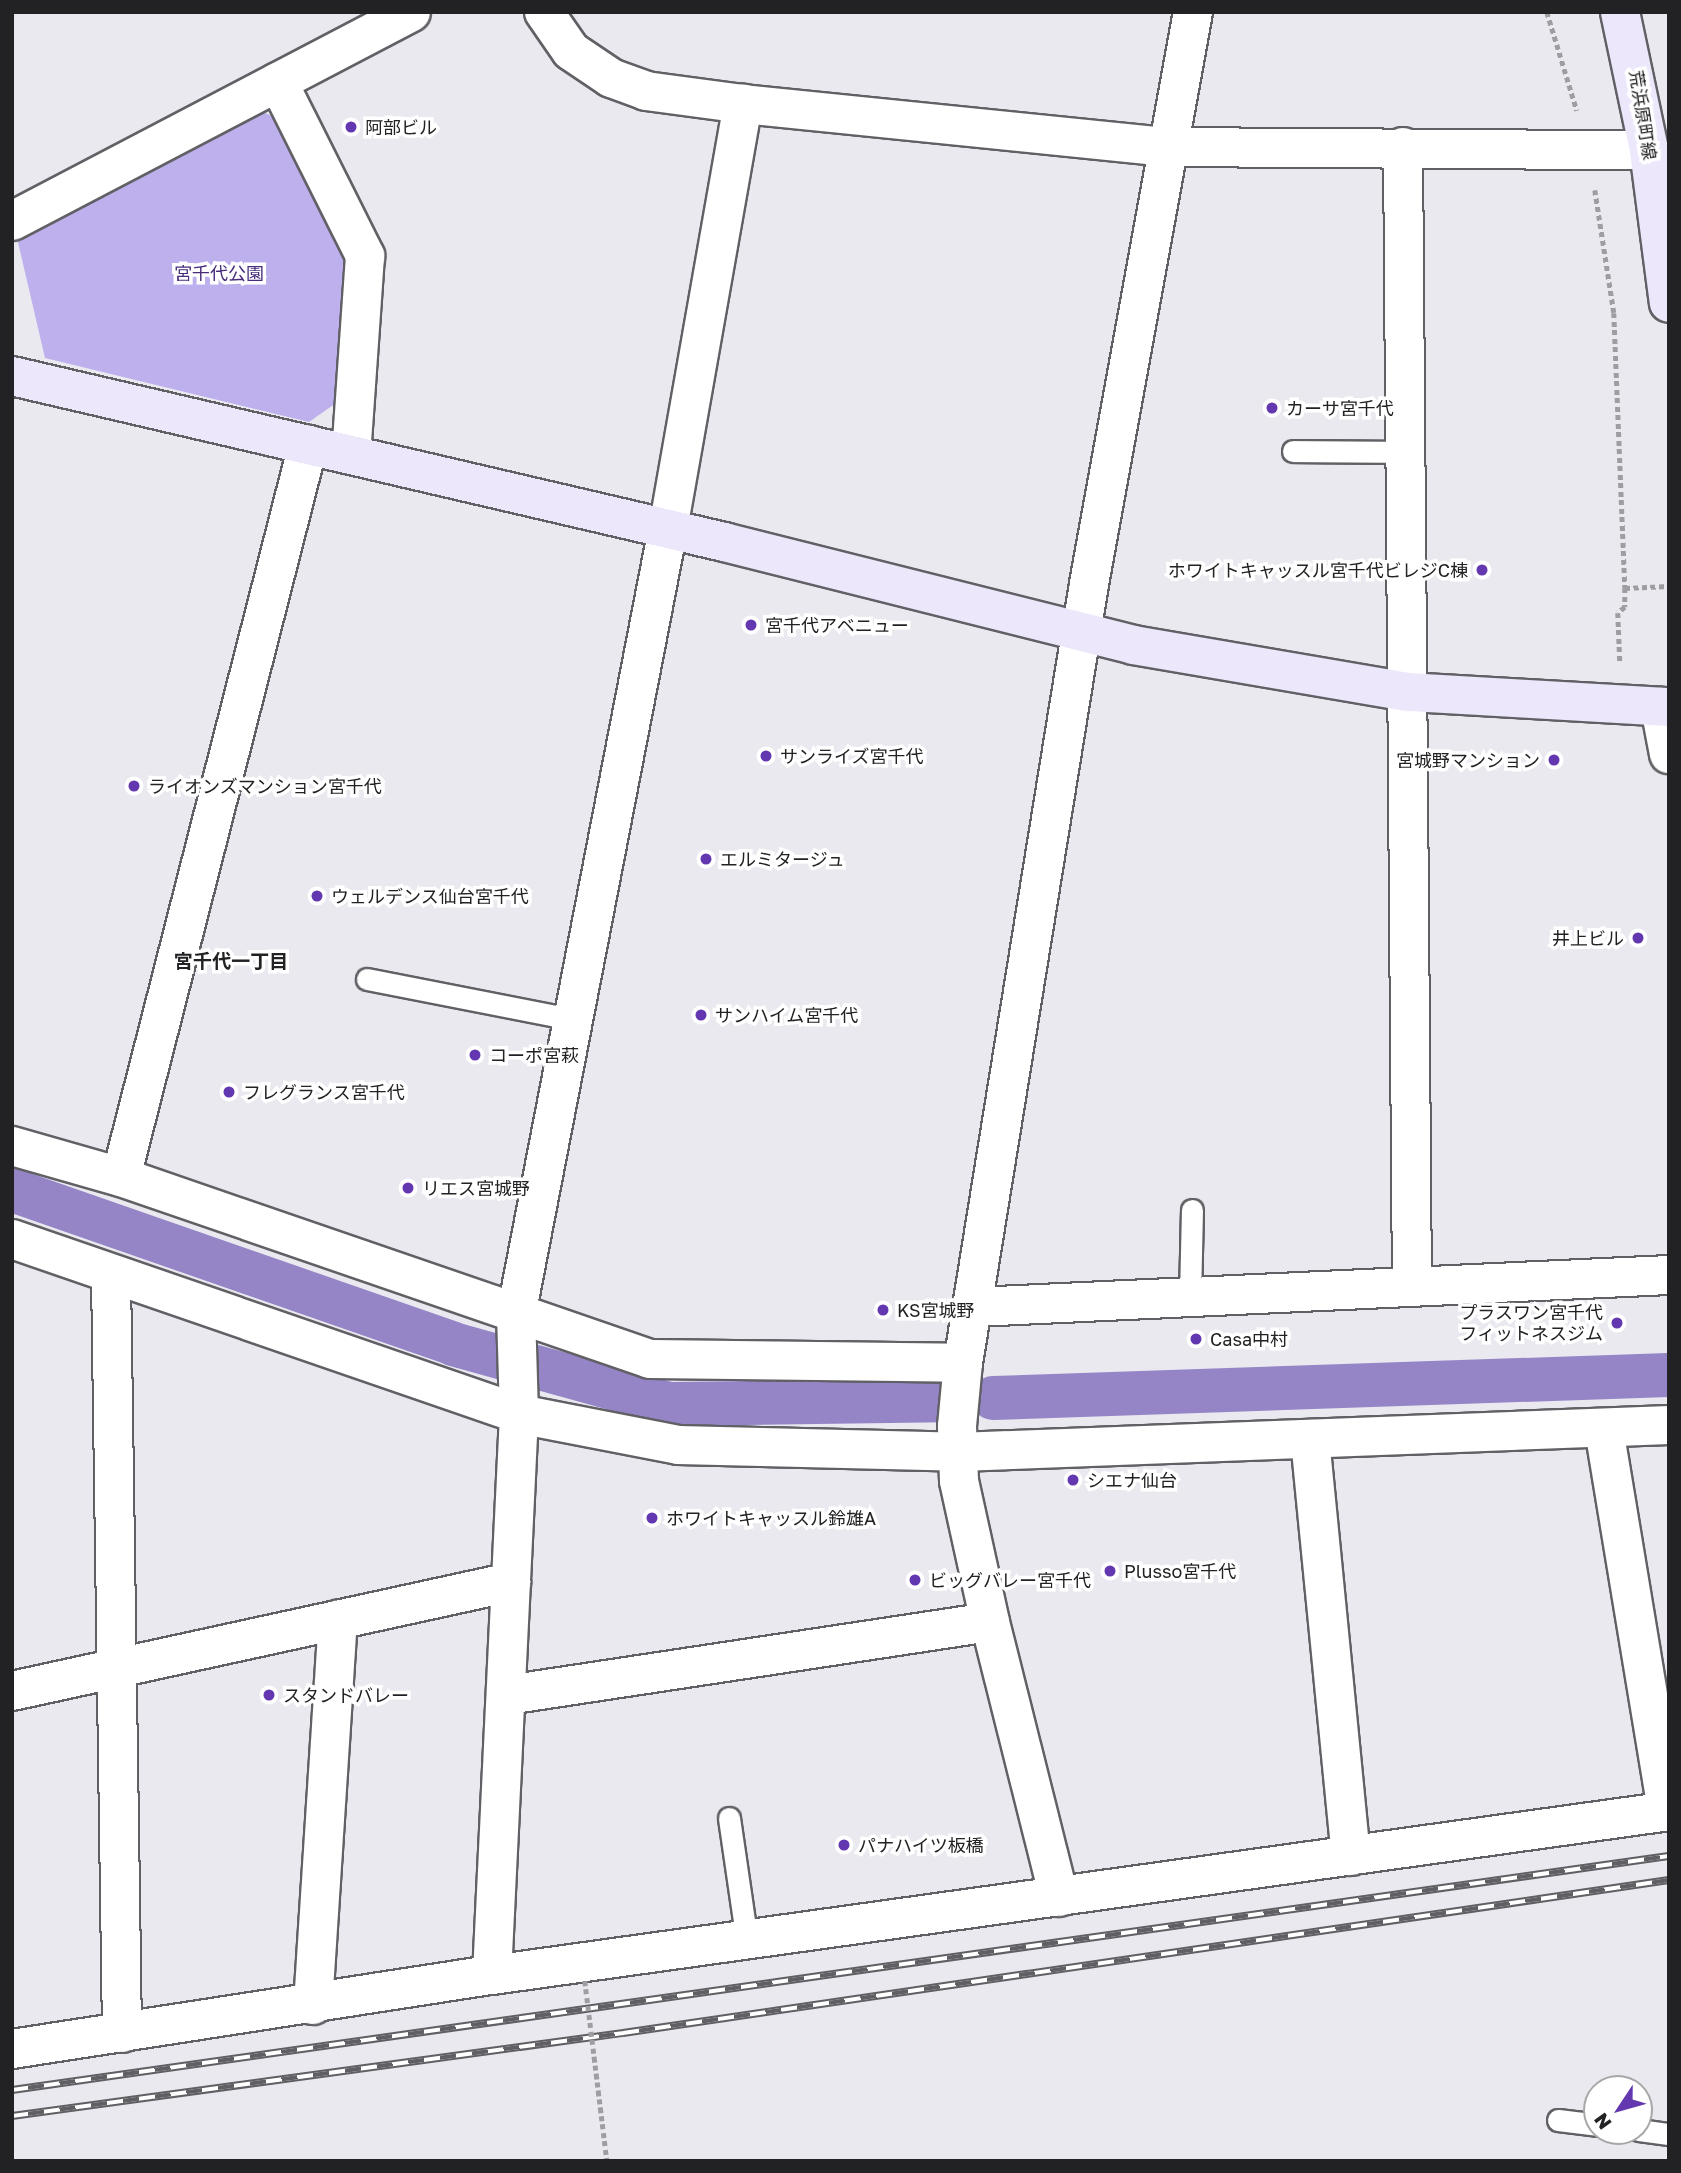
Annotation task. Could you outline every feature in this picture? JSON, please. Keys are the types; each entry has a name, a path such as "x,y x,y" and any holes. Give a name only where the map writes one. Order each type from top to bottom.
{"street":[{"path":"12,221 411,12"},
{"path":"544,12 571,51 611,78 646,92 1166,147 1649,150"},
{"path":"1059,1897 990,1622 960,1481 963,1363 975,1307 1083,629 1166,147 1193,12"},
{"name":"荒浜原町線","path":"1620,12 1649,150 1669,303"},
{"path":"278,82 365,256 351,455"},
{"path":"492,1975 511,1582 517,1363 571,1019 668,529 743,104"},
{"path":"1403,147 1412,1286"},
{"path":"12,376 668,529 1083,629 1133,645 1408,692 1665,707 1669,754"},
{"path":"121,1177 308,445"},
{"path":"12,1146 121,1177 517,1363 678,1445 959,1452 1669,1425"},
{"path":"12,1239 111,1274 517,1363 650,1359 963,1363"},
{"path":"111,1274 122,2033"},
{"path":"975,1307 1669,1275"},
{"path":"12,2049 492,1975 1668,1811 1654,1623 1604,1429"},
{"path":"1310,1439 1351,1856"},
{"path":"12,1691 511,1582"},
{"path":"313,2004 338,1620"},
{"path":"506,1695 990,1622"}],"lane":[{"path":"1293,451 1406,452"},
{"path":"367,979 571,1019"},
{"path":"1190,1297 1192,1210"},
{"path":"729,1818 747,1941"},
{"path":"1558,2120 1583,2123"}],"path":[{"path":"1547,12 1580,122"},
{"path":"1594,181 1614,313 1625,588 1625,607 1618,613 1620,664"},
{"path":"1625,588 1669,586"},
{"path":"585,1980 607,2161"}],"green space":[{"name":"宮千代公園","path":"263,112 285,122 352,265 339,401 309,422 45,358 17,238"}],"waterway":[{"path":"12,1190 453,1344 670,1404 944,1400"},
{"path":"993,1398 1669,1375"}],"railway":[{"path":"12,2090 1669,1856"},
{"path":"12,2116 623,2033 1669,1880"}],"place":[{"name":"阿部ビル","path":"351,127"},
{"name":"カーサ宮千代","path":"1272,408"},
{"name":"ホワイトキャッスル宮千代ビレジC棟","path":"1482,570"},
{"name":"宮千代アベニュー","path":"751,625"},
{"name":"サンライズ宮千代","path":"766,756"},
{"name":"宮城野マンション","path":"1554,760"},
{"name":"ライオンズマンション宮千代","path":"134,786"},
{"name":"エルミタージュ","path":"706,859"},
{"name":"ウェルデンス仙台宮千代","path":"317,896"},
{"name":"井上ビル","path":"1638,938"},
{"name":"サンハイム宮千代","path":"701,1015"},
{"name":"コーポ宮萩","path":"475,1055"},
{"name":"フレグランス宮千代","path":"229,1092"},
{"name":"リエス宮城野","path":"408,1188"},
{"name":"KS宮城野","path":"883,1310"},
{"name":"プラスワン宮千代 フィットネスジム","path":"1617,1323"},
{"name":"Casa中村","path":"1196,1339"},
{"name":"シエナ仙台","path":"1073,1480"},
{"name":"ホワイトキャッスル鈴雄A","path":"652,1518"},
{"name":"Plusso宮千代","path":"1110,1571"},
{"name":"ビッグバレー宮千代","path":"915,1580"},
{"name":"スタンドバレー","path":"269,1695"},
{"name":"パナハイツ板橋","path":"844,1845"}],"district":[{"name":"宮千代一丁目","path":"231,961"}]}
